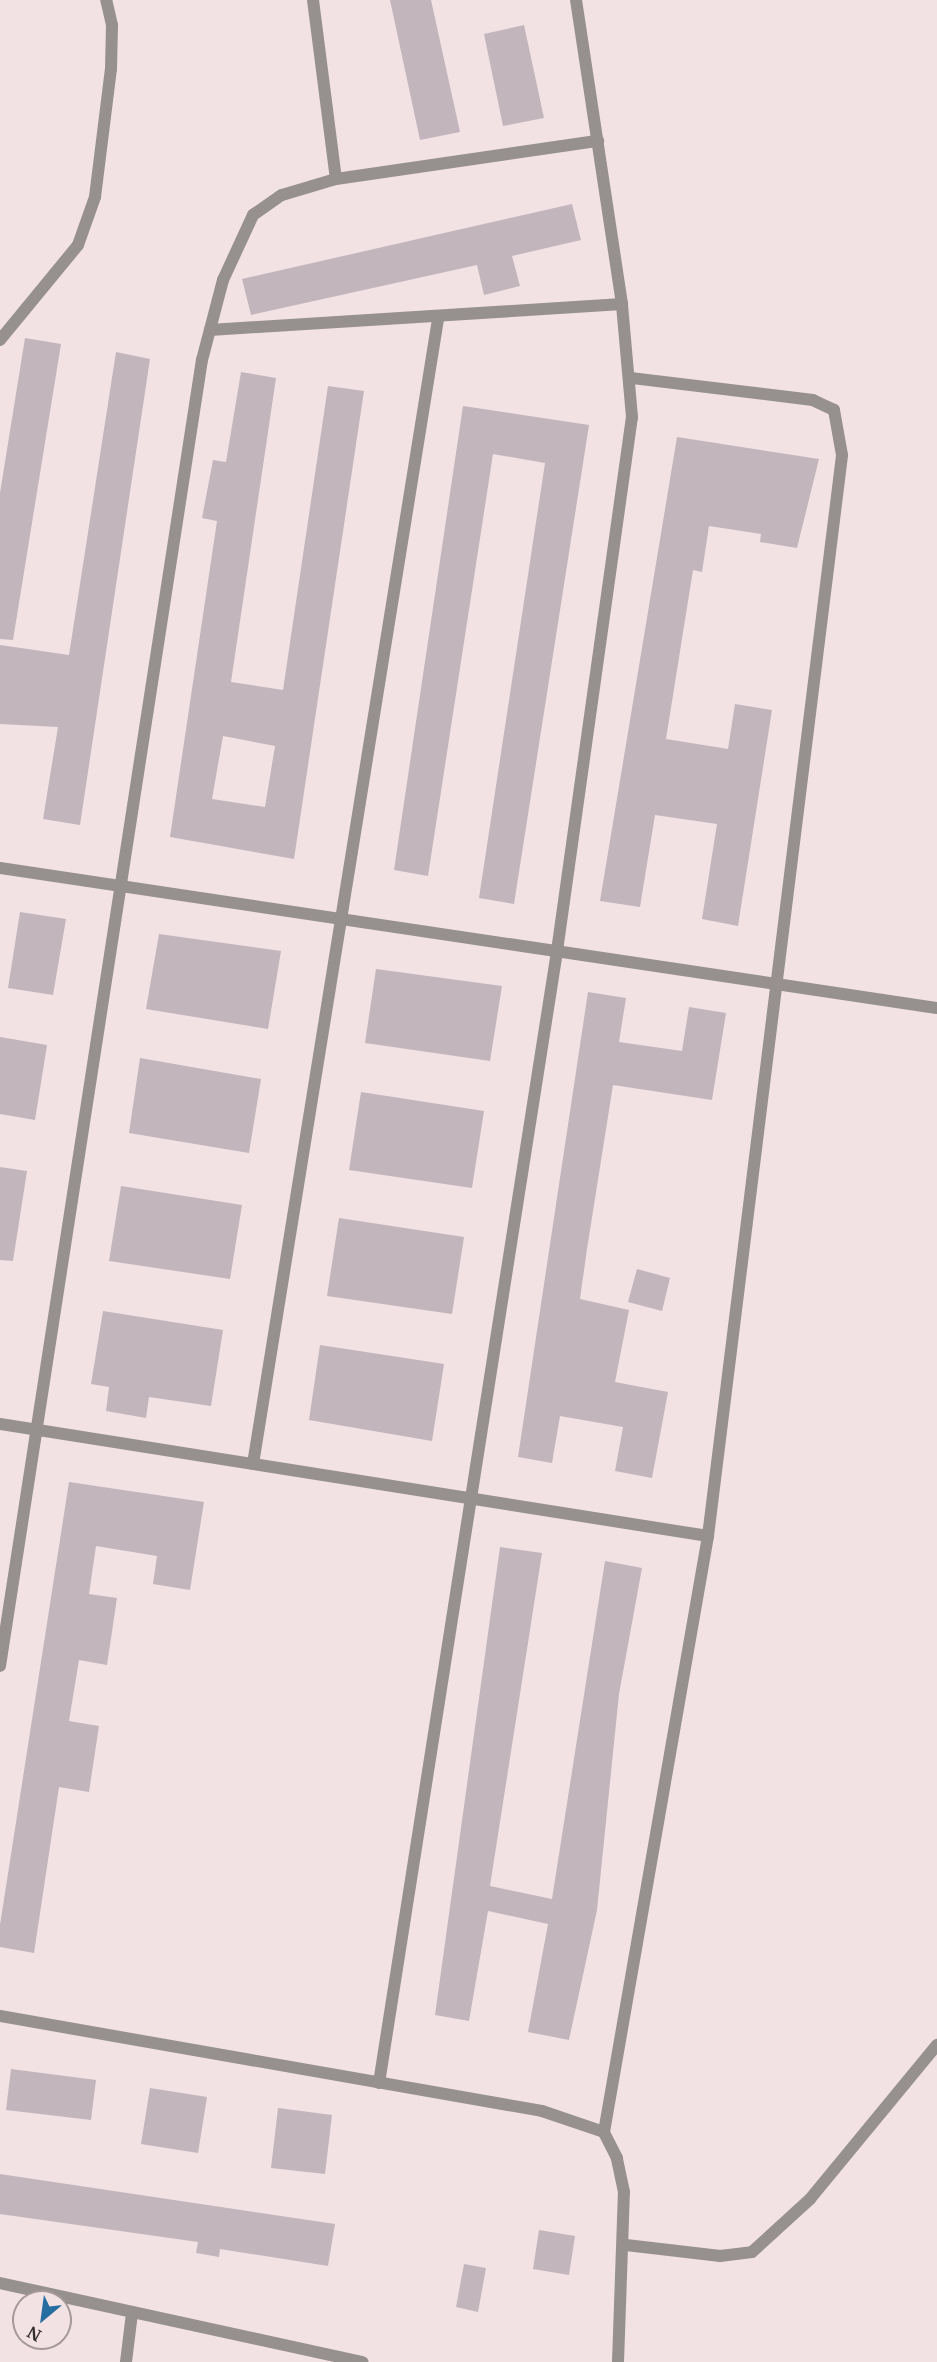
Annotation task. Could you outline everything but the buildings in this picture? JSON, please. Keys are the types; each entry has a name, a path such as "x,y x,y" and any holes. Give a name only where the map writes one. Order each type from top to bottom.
{"street":[{"path":"0,340 78,245 95,197 111,69 112,25 106,0"},
{"path":"313,0 336,179"},
{"path":"379,2083 557,951 632,417 622,304 576,0"},
{"path":"0,1666 120,886 210,330 223,280 253,215 282,195 336,179 598,141"},
{"path":"210,330 438,319 622,304"},
{"path":"252,1464 338,918 438,319"},
{"path":"618,2362 626,2245 624,2192 617,2158 604,2132 708,1536 774,983 837,515 841,430 834,410 813,400 630,378"},
{"path":"0,868 937,1008"},
{"path":"0,1424 708,1536"},
{"path":"0,2016 542,2112 604,2132"},
{"path":"626,2245 720,2256 752,2252 810,2199 937,2045"},
{"path":"0,2283 362,2362"},
{"path":"126,2362 132,2313"}]}
